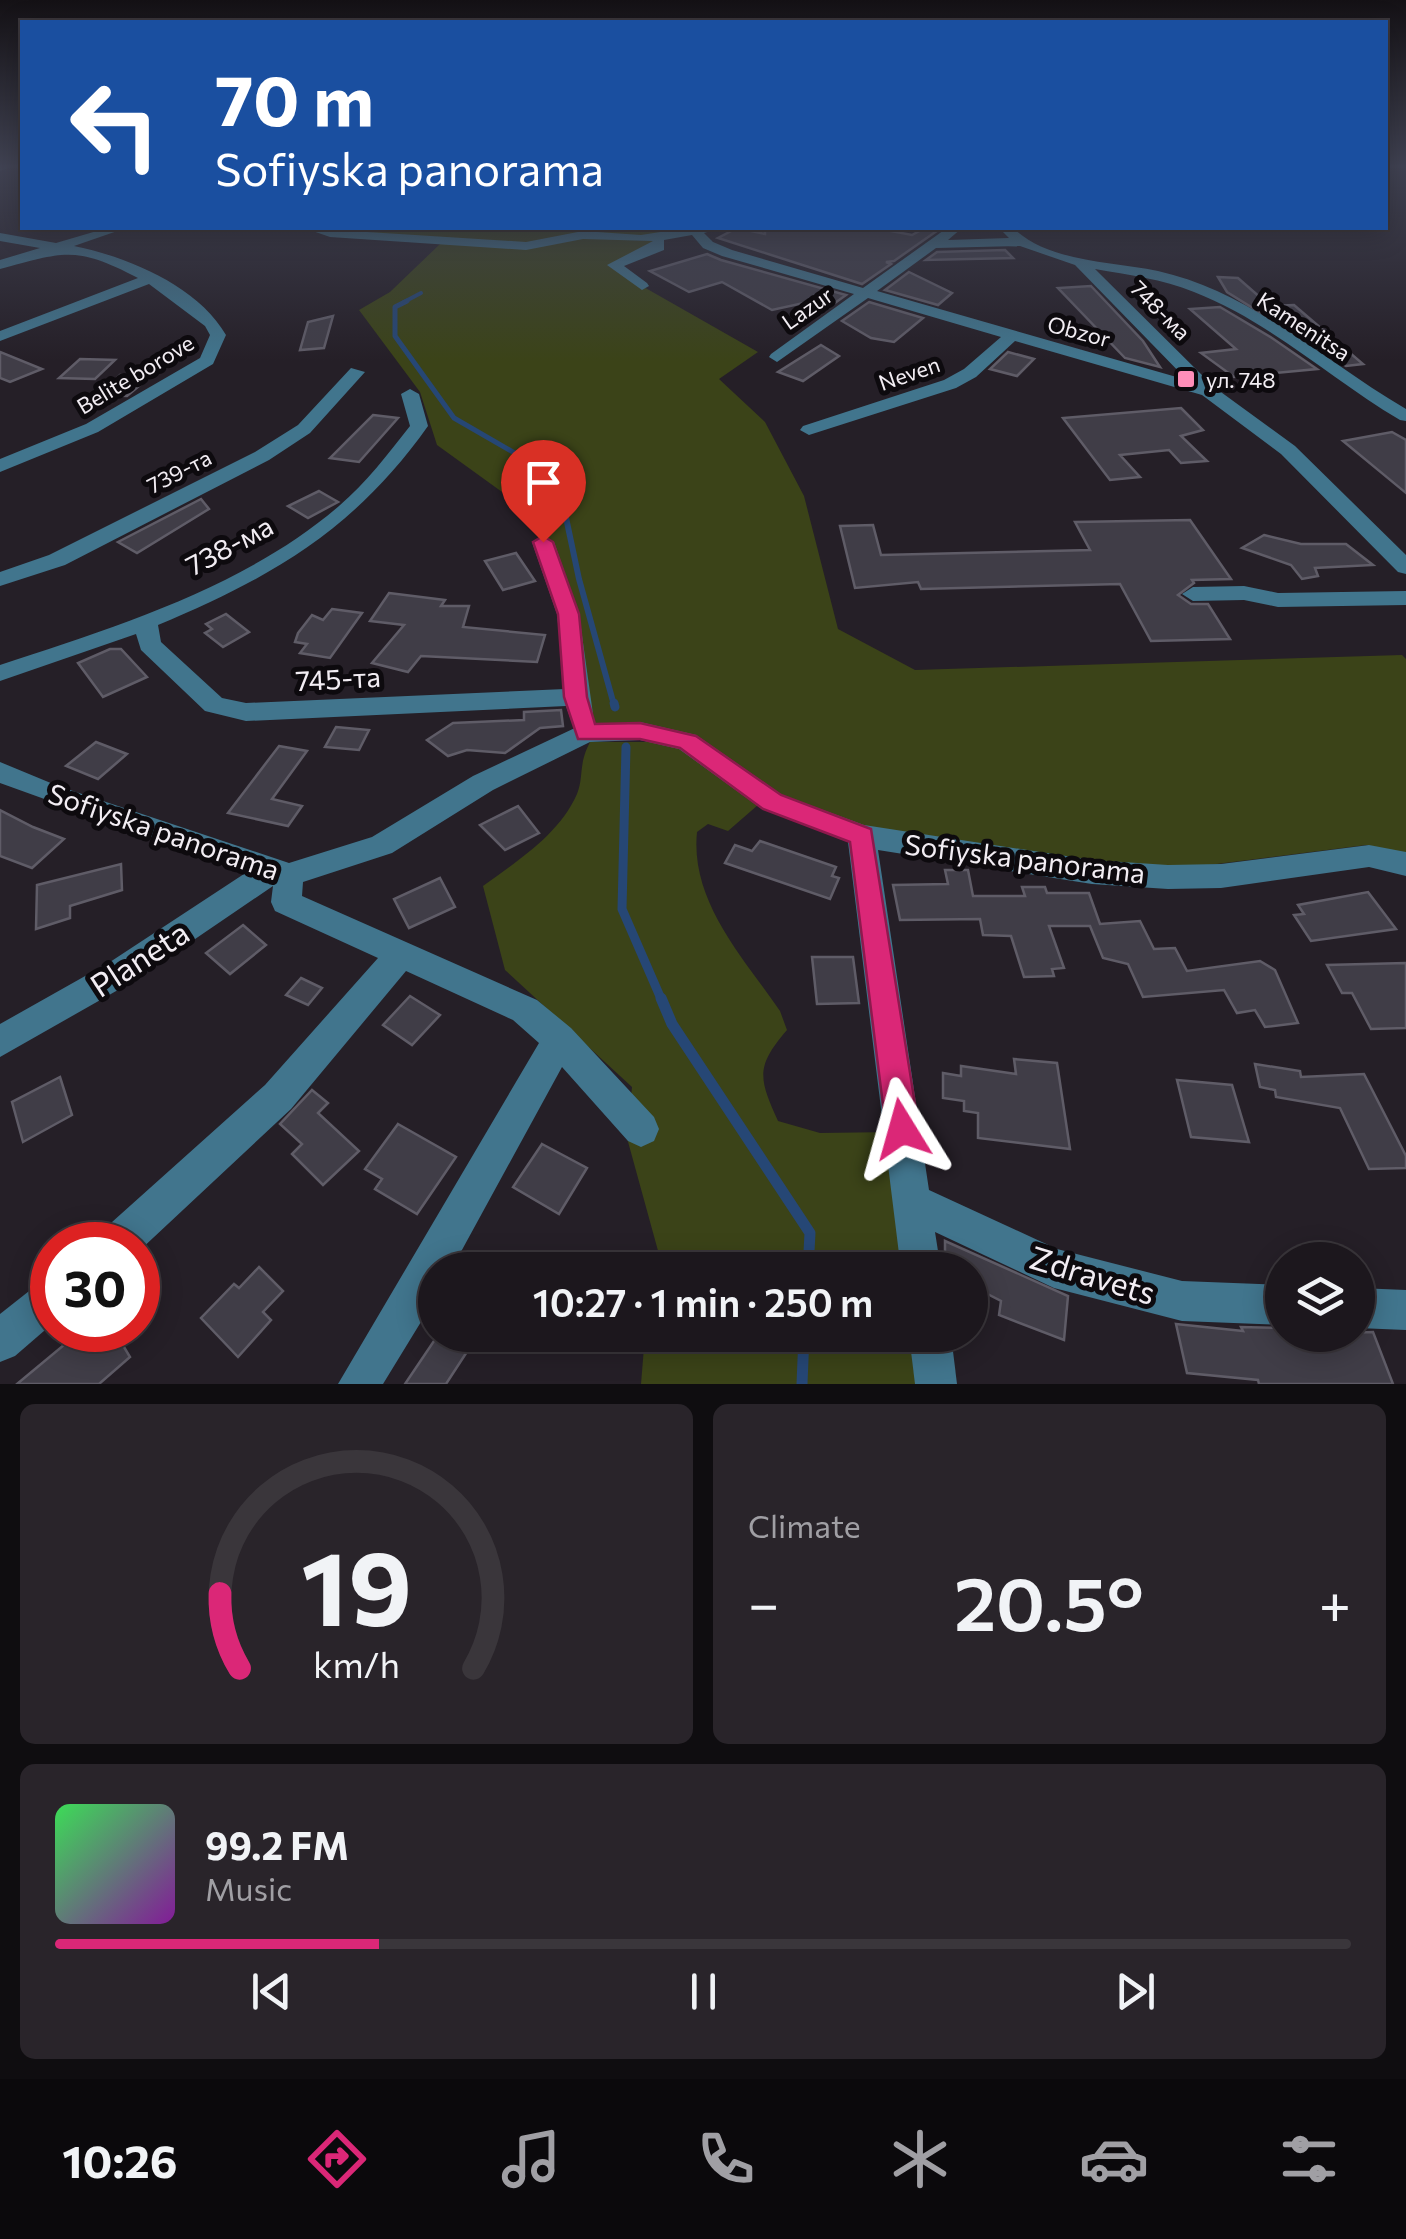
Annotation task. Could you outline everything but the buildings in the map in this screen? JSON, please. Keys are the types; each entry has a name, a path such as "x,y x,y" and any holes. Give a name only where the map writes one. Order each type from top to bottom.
{"street":[{"path":"0,266 107,232"},
{"path":"325,232 526,246 583,236 658,237 678,232"},
{"name":"Obzor","path":"695,232 708,245 726,252 860,294 1208,391 1245,412 1288,447 1406,567"},
{"name":"Lazur","path":"777,357 950,232"},
{"name":"Kamenitsa","path":"1010,232 1021,242 1080,262 1152,272 1200,288 1406,416"},
{"name":"Belite borove","path":"0,237 106,258 198,306 214,322 218,335 207,360 92,428 0,466"},
{"path":"642,286 614,265 659,247 658,237"},
{"path":"933,244 1021,242"},
{"name":"748-ма","path":"1080,262 1208,391"},
{"path":"0,336 146,280"},
{"name":"Neven","path":"810,430 950,384 970,373 1011,336"},
{"name":"739-та","path":"0,580 57,560 262,456 304,429 357,372"},
{"name":"738-ма","path":"0,673 146,623 333,522 379,479 419,426 410,394"},
{"path":"543,542 568,614 576,697 586,733"},
{"path":"1193,594 1244,593 1278,600 1406,598"},
{"name":"745-та","path":"146,623 149,645 214,705 246,712 576,697"},
{"name":"Sofiyska panorama","path":"0,772 48,793 282,872 382,845 484,783 586,733 640,731 687,742 772,802 862,836 1092,872 1168,876 1221,876 1369,856 1406,864"},
{"path":"862,836 919,1252"},
{"path":"282,872 286,902 525,1010 559,1038 641,1128"},
{"name":"Planeta","path":"0,1042 282,872"},
{"path":"141,1222 278,1097 402,953"},
{"path":"359,1384 426,1276 559,1038"},
{"name":"Zdravets","path":"912,1202 1054,1268 1182,1301 1265,1304"},
{"path":"1375,1309 1406,1310"},
{"path":"0,1341 30,1316"},
{"path":"932,1352 936,1384"}],"green space":[{"path":"367,232 679,232 659,237 659,247 615,264 642,286 758,352 719,379 765,422 804,496 838,629 915,670 1402,655 1406,659 1406,853 1366,845 1145,873 862,836 766,798 728,831 708,824 697,832 697,857 710,905 780,1011 787,1030 769,1054 763,1074 778,1121 820,1133 895,1132 912,1252 658,1252 627,1138 632,1087 505,970 483,886 536,846 560,822 577,794 590,742 687,742 586,733 550,550 523,507 437,445 420,392 359,310 390,292 440,244"},
{"path":"644,1352 925,1352 930,1384 641,1384"}],"waterway":[{"path":"402,303 421,293"},
{"path":"407,301 395,307 395,336 454,418 558,478"},
{"path":"558,478 579,579 614,705"},
{"path":"614,703 615,707"},
{"path":"626,747 622,909 662,1001"},
{"path":"661,998 672,1024 810,1233 809,1252"},
{"path":"802,1384 803,1352"}],"place":[{"name":"ул. 748","path":"1186,379"}],"route":[{"path":"543,542 558,596 568,614 576,697 586,733 640,731 687,742 772,802 862,836 902,1129"}]}
